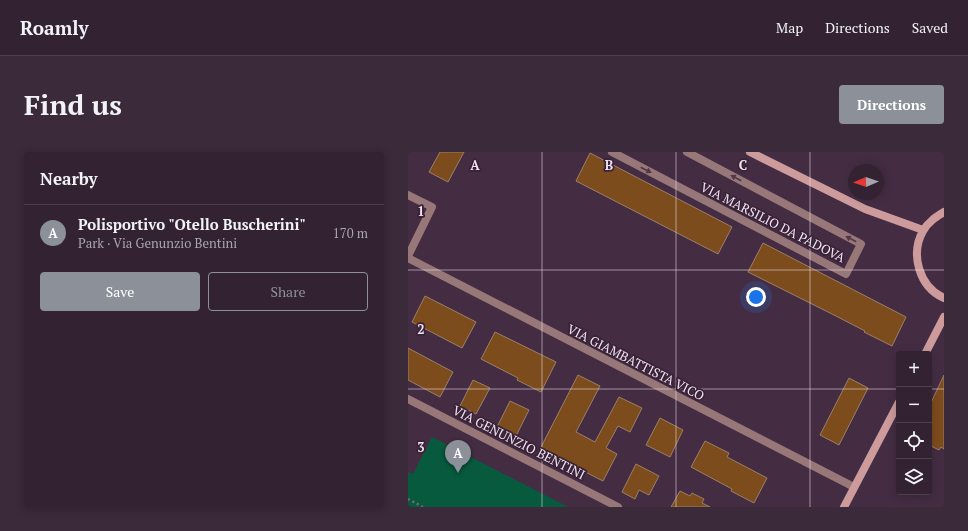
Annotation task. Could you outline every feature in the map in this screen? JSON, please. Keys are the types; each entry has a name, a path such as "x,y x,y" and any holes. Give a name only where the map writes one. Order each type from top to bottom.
{"street":[{"name":"VIA MARSILIO DA PADOVA","path":"612,152 846,274 861,244 687,152"},
{"path":"750,152 865,209 923,230"},
{"path":"408,195 432,207 408,257"},
{"path":"944,212 933,219 923,230 918,244 916,259 920,273 928,286 939,296 944,298"},
{"name":"VIA GIAMBATTISTA VICO","path":"408,257 854,487"},
{"path":"927,351 944,317"},
{"name":"VIA GENUNZIO BENTINI","path":"408,399 618,507"},
{"path":"844,507 896,408"}],"path":[{"path":"408,499 422,507"}],"green space":[{"path":"432,437 568,507 408,507 408,472 413,474"}],"building":[{"path":"440,152 464,152 448,182 429,172"},
{"path":"590,153 732,227 718,254 576,181"},
{"path":"763,243 906,317 892,346 748,272"},
{"path":"425,296 476,322 462,348 412,322"},
{"path":"495,332 556,362 541,392 481,359"},
{"path":"408,348 453,372 440,397 408,380"},
{"path":"578,375 600,386 576,432 595,442 619,397 642,408 630,432 618,426 606,448 617,454 603,481 540,449"},
{"path":"944,375 944,449 941,447 939,450 932,446 932,401"},
{"path":"849,378 868,388 839,445 820,435"},
{"path":"473,380 490,388 476,414 460,406"},
{"path":"510,401 529,410 516,436 497,427"},
{"path":"660,418 683,430 670,457 646,445"},
{"path":"705,441 729,453 727,457 767,478 754,503 731,491 732,489 691,467"},
{"path":"636,464 659,476 649,495 639,490 635,499 622,492"},
{"path":"680,491 690,496 692,493 704,499 702,503 710,507 671,507"}],"place":[{"name":"Polisportivo \"Otello Buscherini\"","path":"458,473"}]}
